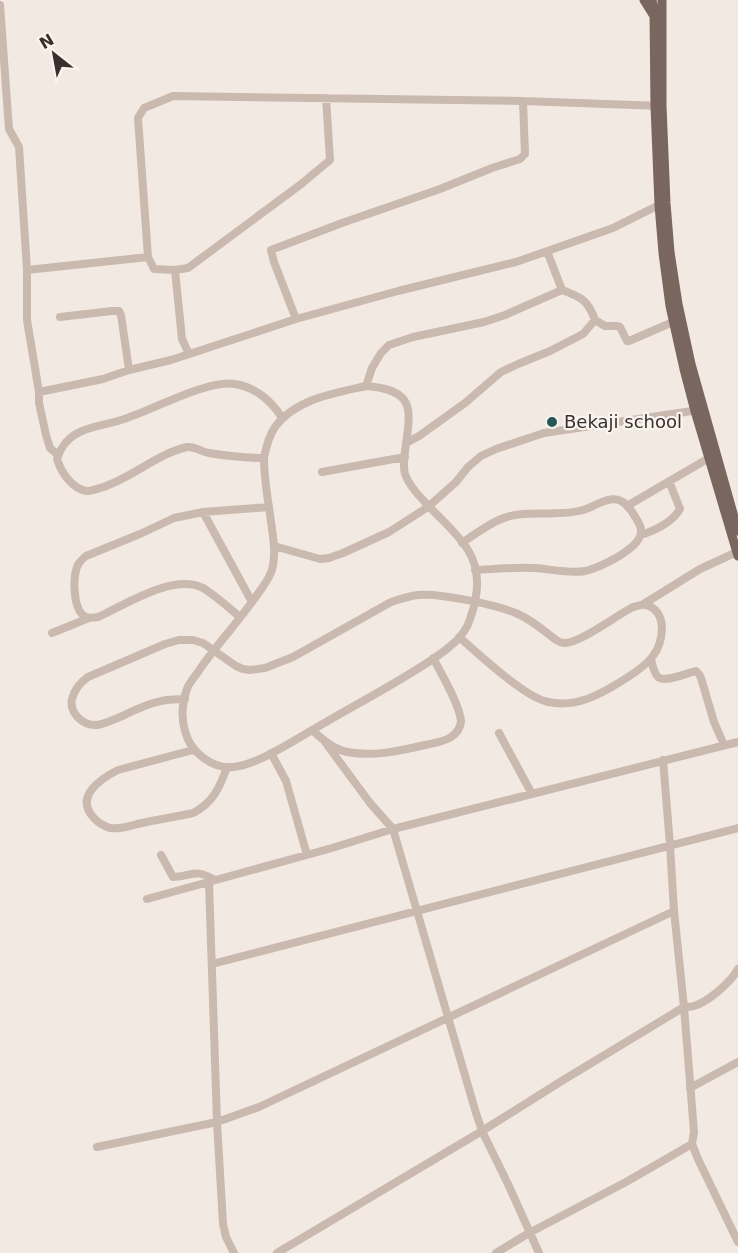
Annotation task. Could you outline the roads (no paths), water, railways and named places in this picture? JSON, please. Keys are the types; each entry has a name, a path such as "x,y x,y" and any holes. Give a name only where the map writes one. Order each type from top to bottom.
{"main road":[{"path":"644,0 654,17"},
{"path":"652,0 670,252 678,304 709,458 737,554"},
{"path":"663,2 659,106 659,205 663,254 673,322 738,531"}],"street":[{"path":"0,4 4,113 18,147 27,270 27,320 46,435 50,448 58,455"},
{"path":"326,98 330,160 188,268 175,270 154,268 148,257 138,118 144,108 173,96 523,100 659,106"},
{"path":"296,319 271,250 520,159 525,154 523,100"},
{"path":"39,392 103,379 296,319 516,262 613,228 659,205"},
{"path":"547,251 562,290"},
{"path":"27,270 148,257"},
{"path":"175,270 182,339 189,354"},
{"path":"366,386 372,368 389,345 413,337 484,322 562,290 578,295 586,301 595,320 605,326 620,327 624,338 629,341 673,322"},
{"path":"60,317 118,311 121,315 129,370"},
{"path":"406,443 465,403 501,372 584,334 595,320"},
{"path":"264,458 208,453 190,447 173,452 110,485 89,491 79,489 68,480 58,462 58,455 67,440 77,433 122,420 190,393 224,383 235,384 261,394 275,407 282,418"},
{"path":"366,386 392,390 404,397 408,407 409,422 404,463 405,474 413,489 468,550 477,584 475,603 469,622 449,648 312,730 245,765 218,766 193,750 187,739 182,713 187,688 213,650 252,602 271,572 274,546 264,458 268,443 282,418 295,409 308,402 366,386"},
{"path":"274,546 320,559 329,558 389,532 428,507 481,456 514,442 544,433 699,410"},
{"path":"322,472 405,457"},
{"path":"627,506 709,458"},
{"path":"641,535 660,528 674,518 680,509 669,482"},
{"path":"462,543 480,530 502,519 522,513 570,512 608,500 620,500 627,506 641,529 641,535 636,544 600,567 582,572 534,568 475,570"},
{"path":"89,618 82,615 77,606 75,593 79,562 86,556 174,518 203,512 269,507"},
{"path":"203,512 252,602"},
{"path":"185,699 164,699 97,725 85,724 77,717 72,706 72,696 88,677 165,644 179,640 193,640 203,643 243,669 265,668 292,657 391,602 420,595 439,596 503,609 528,619 556,640 566,643 583,636 633,607 642,605 700,569 737,554"},
{"path":"52,633 89,618 98,617 150,591 175,585 202,588 240,617"},
{"path":"459,637 536,698 549,702 580,701 609,688 635,672 655,654 663,632 661,621 653,608 642,605"},
{"path":"325,742 345,752 368,754 396,752 443,741 453,736 459,729 461,721 459,710 433,658"},
{"path":"651,658 655,672 660,678 666,679 698,672 724,745"},
{"path":"312,730 325,742 370,803 393,829 482,1131 538,1253"},
{"path":"499,733 532,794"},
{"path":"147,899 393,829 738,742"},
{"path":"193,750 135,765 108,775 88,794 86,804 89,813 109,828 121,828 193,813 212,799 227,767"},
{"path":"271,753 286,781 307,855"},
{"path":"663,760 694,1132 692,1144 738,1242"},
{"path":"212,964 738,828"},
{"path":"161,855 173,877 196,872 204,873 212,881 217,1122 223,1224 226,1237 234,1253"},
{"path":"97,1147 217,1122 259,1107 674,911"},
{"path":"277,1253 684,1007 694,1006 710,998 735,975 738,969"},
{"path":"690,1089 738,1062"},
{"path":"496,1253 692,1144"}],"place":[{"name":"Bekaji school","path":"552,422"}]}
